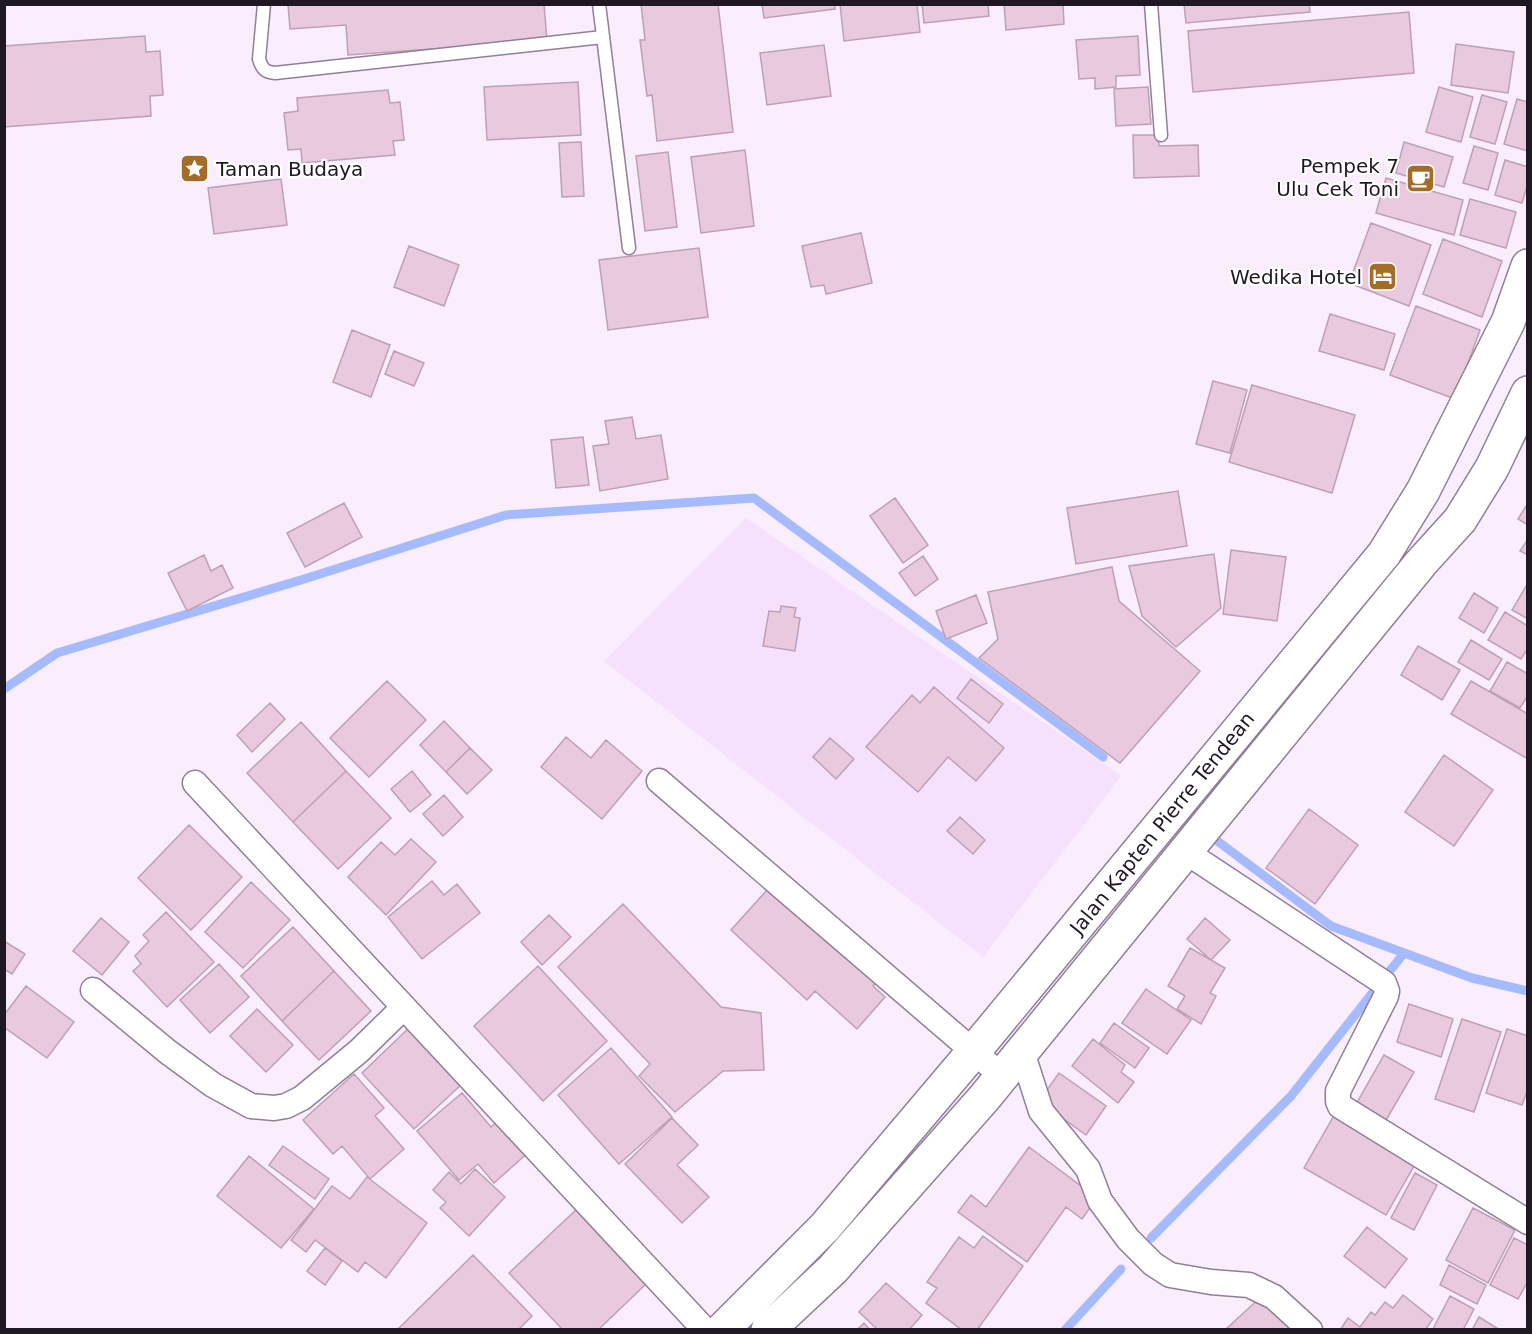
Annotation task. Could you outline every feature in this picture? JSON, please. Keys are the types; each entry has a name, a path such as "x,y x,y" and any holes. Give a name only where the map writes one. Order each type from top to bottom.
{"main road":[{"name":"Jalan Kapten Pierre Tendean","path":"722,1329 825,1227 974,1051 1384,554 1422,491 1508,322 1527,266"},
{"name":"Jalan Kapten Pierre Tendean","path":"768,1329 833,1269 1012,1064 1421,563 1460,520 1492,468 1527,393"}],"street":[{"path":"659,781 974,1051 1012,1064 1041,1111 1088,1169 1100,1201 1128,1239 1154,1264 1170,1275 1202,1281 1249,1285 1274,1297 1310,1329"},
{"path":"195,783 705,1329"},
{"path":"1186,852 1386,986 1386,996 1338,1091 1340,1106 1527,1222"},
{"path":"93,990 168,1052 213,1085 251,1106 274,1108 286,1106 302,1098 359,1051 404,1007"}],"lane":[{"path":"264,4 259,59 261,67 267,73 603,37"},
{"path":"599,4 629,248"},
{"path":"1151,4 1161,135"}],"shaded area":[{"path":"746,518 1121,776 983,957 604,661"}],"building":[{"path":"288,4 544,4 547,41 348,55 346,25 290,29"},
{"path":"641,4 718,4 733,132 657,141 652,95 647,96 640,40 645,40"},
{"path":"762,4 835,4 835,9 764,18"},
{"path":"840,4 917,4 920,32 844,41"},
{"path":"922,4 988,4 989,16 924,23"},
{"path":"1004,4 1063,4 1064,24 1006,30"},
{"path":"1184,4 1309,4 1310,12 1186,23"},
{"path":"1409,12 1414,73 1193,92 1188,31"},
{"path":"145,36 146,52 160,51 163,95 150,96 151,116 4,127 4,46"},
{"path":"1138,36 1140,75 1116,76 1116,87 1095,89 1095,78 1079,79 1076,40"},
{"path":"1456,44 1514,52 1508,93 1451,85"},
{"path":"824,45 831,96 767,105 760,53"},
{"path":"578,82 581,135 487,140 484,87"},
{"path":"1148,87 1151,124 1116,126 1114,89"},
{"path":"1439,87 1473,97 1461,142 1426,132"},
{"path":"388,90 390,103 400,102 404,140 393,141 395,155 302,163 301,149 288,150 284,113 298,111 297,98"},
{"path":"1482,95 1507,102 1495,144 1470,137"},
{"path":"1517,99 1528,102 1528,151 1504,144"},
{"path":"1133,135 1158,135 1159,146 1198,145 1199,176 1134,178"},
{"path":"581,142 584,196 562,197 559,143"},
{"path":"1404,142 1453,157 1444,187 1396,173"},
{"path":"1474,146 1498,153 1488,190 1463,183"},
{"path":"745,150 754,226 701,233 691,157"},
{"path":"668,152 677,227 645,231 636,156"},
{"path":"1505,160 1528,167 1528,183 1522,203 1495,195"},
{"path":"1386,178 1463,200 1454,235 1376,213"},
{"path":"281,179 287,225 214,234 208,188"},
{"path":"1470,199 1516,212 1506,248 1460,235"},
{"path":"1371,223 1431,245 1409,306 1349,283"},
{"path":"861,233 872,283 826,294 824,285 811,287 802,246"},
{"path":"1443,239 1502,261 1482,317 1423,294"},
{"path":"409,246 459,265 444,306 394,287"},
{"path":"699,248 708,317 608,330 599,260"},
{"path":"1416,306 1480,330 1455,399 1390,375"},
{"path":"1330,314 1395,334 1384,370 1319,351"},
{"path":"352,330 390,345 371,397 333,382"},
{"path":"394,351 424,363 414,386 385,374"},
{"path":"1213,381 1247,390 1230,453 1196,444"},
{"path":"1252,385 1355,415 1332,493 1229,462"},
{"path":"632,417 636,439 661,435 668,479 600,491 593,446 609,444 605,421"},
{"path":"583,437 589,485 556,488 551,440"},
{"path":"1178,491 1187,546 1076,564 1067,508"},
{"path":"895,498 928,545 903,563 870,516"},
{"path":"344,503 362,537 305,567 287,533"},
{"path":"1528,503 1528,525 1518,519"},
{"path":"1528,539 1528,555 1520,551"},
{"path":"1231,550 1286,557 1277,621 1223,614"},
{"path":"1214,554 1221,608 1176,647 1142,616 1129,566"},
{"path":"204,555 211,571 222,565 233,588 187,611 168,573"},
{"path":"923,556 938,579 915,596 899,573"},
{"path":"1112,567 1119,601 1200,671 1120,763 979,658 998,639 988,592"},
{"path":"1528,583 1528,619 1512,610"},
{"path":"1474,593 1498,608 1484,633 1459,618"},
{"path":"976,595 987,623 946,639 936,611"},
{"path":"781,606 796,608 794,617 800,618 795,651 763,646 769,611 780,612"},
{"path":"1505,612 1528,626 1528,648 1521,659 1488,640"},
{"path":"1471,640 1502,659 1489,680 1458,662"},
{"path":"1418,646 1460,670 1442,700 1401,675"},
{"path":"1507,662 1528,674 1528,695 1520,708 1490,691"},
{"path":"971,679 1003,704 989,723 957,698"},
{"path":"387,681 426,720 369,777 330,738"},
{"path":"1471,681 1528,714 1528,759 1451,714"},
{"path":"934,687 1004,748 976,781 948,757 918,792 866,747 912,695 920,703"},
{"path":"270,703 285,719 252,752 237,735"},
{"path":"444,721 470,748 446,772 420,745"},
{"path":"301,722 346,771 293,822 247,773"},
{"path":"566,737 591,758 606,740 642,771 602,819 541,767"},
{"path":"830,738 854,759 836,779 813,757"},
{"path":"470,748 492,770 467,794 446,772"},
{"path":"1444,755 1493,790 1454,846 1405,812"},
{"path":"346,771 391,818 338,869 293,822"},
{"path":"412,771 431,795 410,812 391,789"},
{"path":"444,795 463,817 443,836 423,814"},
{"path":"1309,809 1358,845 1315,904 1266,868"},
{"path":"960,817 985,840 973,854 947,831"},
{"path":"189,825 242,877 191,930 138,878"},
{"path":"411,839 436,862 386,915 348,877 381,842 395,855"},
{"path":"432,881 444,895 457,884 480,913 422,959 388,917"},
{"path":"251,882 290,920 243,968 205,932"},
{"path":"768,889 879,980 873,986 885,997 857,1029 815,991 807,1000 731,930"},
{"path":"623,904 721,1007 761,1013 764,1070 723,1071 675,1112 639,1076 650,1064 558,967"},
{"path":"166,912 214,962 167,1007 133,971 141,964 135,956 149,941 143,935"},
{"path":"549,915 571,937 542,965 521,942"},
{"path":"101,918 129,942 102,975 73,951"},
{"path":"1205,918 1230,940 1211,960 1187,939"},
{"path":"293,927 334,971 282,1021 241,976"},
{"path":"4,941 25,954 12,974 4,969"},
{"path":"1190,948 1225,968 1210,993 1216,996 1201,1024 1177,1009 1185,996 1168,986"},
{"path":"219,964 249,997 210,1033 180,1000"},
{"path":"538,966 607,1041 543,1101 474,1026"},
{"path":"334,971 371,1011 319,1060 282,1021"},
{"path":"26,986 74,1022 47,1058 4,1027 4,1015"},
{"path":"1146,989 1191,1020 1167,1054 1122,1023"},
{"path":"1409,1004 1453,1019 1441,1057 1397,1042"},
{"path":"257,1009 293,1045 266,1072 230,1036"},
{"path":"1462,1019 1501,1032 1474,1112 1435,1099"},
{"path":"1114,1023 1149,1048 1135,1068 1100,1043"},
{"path":"413,1024 466,1080 414,1129 362,1073"},
{"path":"1507,1029 1528,1036 1528,1089 1522,1105 1486,1093"},
{"path":"1093,1039 1125,1065 1121,1072 1134,1082 1118,1103 1072,1066"},
{"path":"611,1048 672,1117 619,1164 558,1095"},
{"path":"1384,1055 1414,1072 1385,1122 1355,1106"},
{"path":"1059,1073 1106,1106 1086,1135 1039,1101"},
{"path":"354,1074 384,1108 375,1116 404,1149 370,1179 342,1146 333,1154 303,1120"},
{"path":"462,1093 491,1127 502,1118 530,1151 494,1183 478,1164 459,1180 417,1131"},
{"path":"1336,1112 1418,1159 1386,1215 1304,1168"},
{"path":"672,1118 698,1145 677,1165 709,1197 682,1223 625,1164"},
{"path":"283,1146 329,1179 315,1199 269,1165"},
{"path":"1029,1147 1097,1198 1082,1219 1066,1207 1027,1262 958,1212 971,1195 986,1207"},
{"path":"249,1156 314,1209 281,1248 217,1196"},
{"path":"475,1169 505,1197 469,1236 440,1208 446,1202 433,1190 449,1172 461,1184"},
{"path":"1415,1173 1437,1185 1414,1230 1391,1218"},
{"path":"367,1177 427,1223 386,1278 365,1262 358,1272 315,1240 306,1252 291,1240 332,1186 350,1199"},
{"path":"578,1208 648,1282 598,1330 563,1330 509,1273"},
{"path":"1473,1208 1515,1230 1488,1283 1446,1260"},
{"path":"1367,1227 1407,1259 1385,1288 1344,1256"},
{"path":"983,1236 1023,1266 977,1330 962,1330 926,1303 937,1288 927,1282 959,1237 974,1248"},
{"path":"1514,1238 1528,1245 1528,1281 1518,1299 1490,1285"},
{"path":"325,1248 342,1261 325,1285 307,1271"},
{"path":"473,1255 532,1316 518,1330 397,1330"},
{"path":"1449,1265 1486,1285 1477,1304 1440,1285"},
{"path":"886,1283 922,1315 909,1330 878,1330 859,1312"},
{"path":"1263,1295 1294,1330 1225,1330"},
{"path":"1403,1295 1433,1319 1425,1330 1340,1330 1348,1318 1360,1327 1371,1312 1375,1315 1385,1302 1393,1308"},
{"path":"1450,1296 1474,1309 1463,1330 1435,1330 1433,1329"},
{"path":"1479,1317 1500,1330 1472,1330"},
{"path":"864,1323 870,1330 857,1330"}],"waterway":[{"path":"4,689 57,653 301,580 506,515 754,498 1103,757"},
{"path":"1208,834 1331,926 1472,978 1528,991"},
{"path":"1151,1238 1291,1096 1404,953"},
{"path":"1065,1330 1121,1269"}],"place":[{"name":"Taman Budaya","path":"195,169"},
{"name":"Pempek 7 Ulu Cek Toni","path":"1420,178"},
{"name":"Wedika Hotel","path":"1383,277"}]}
